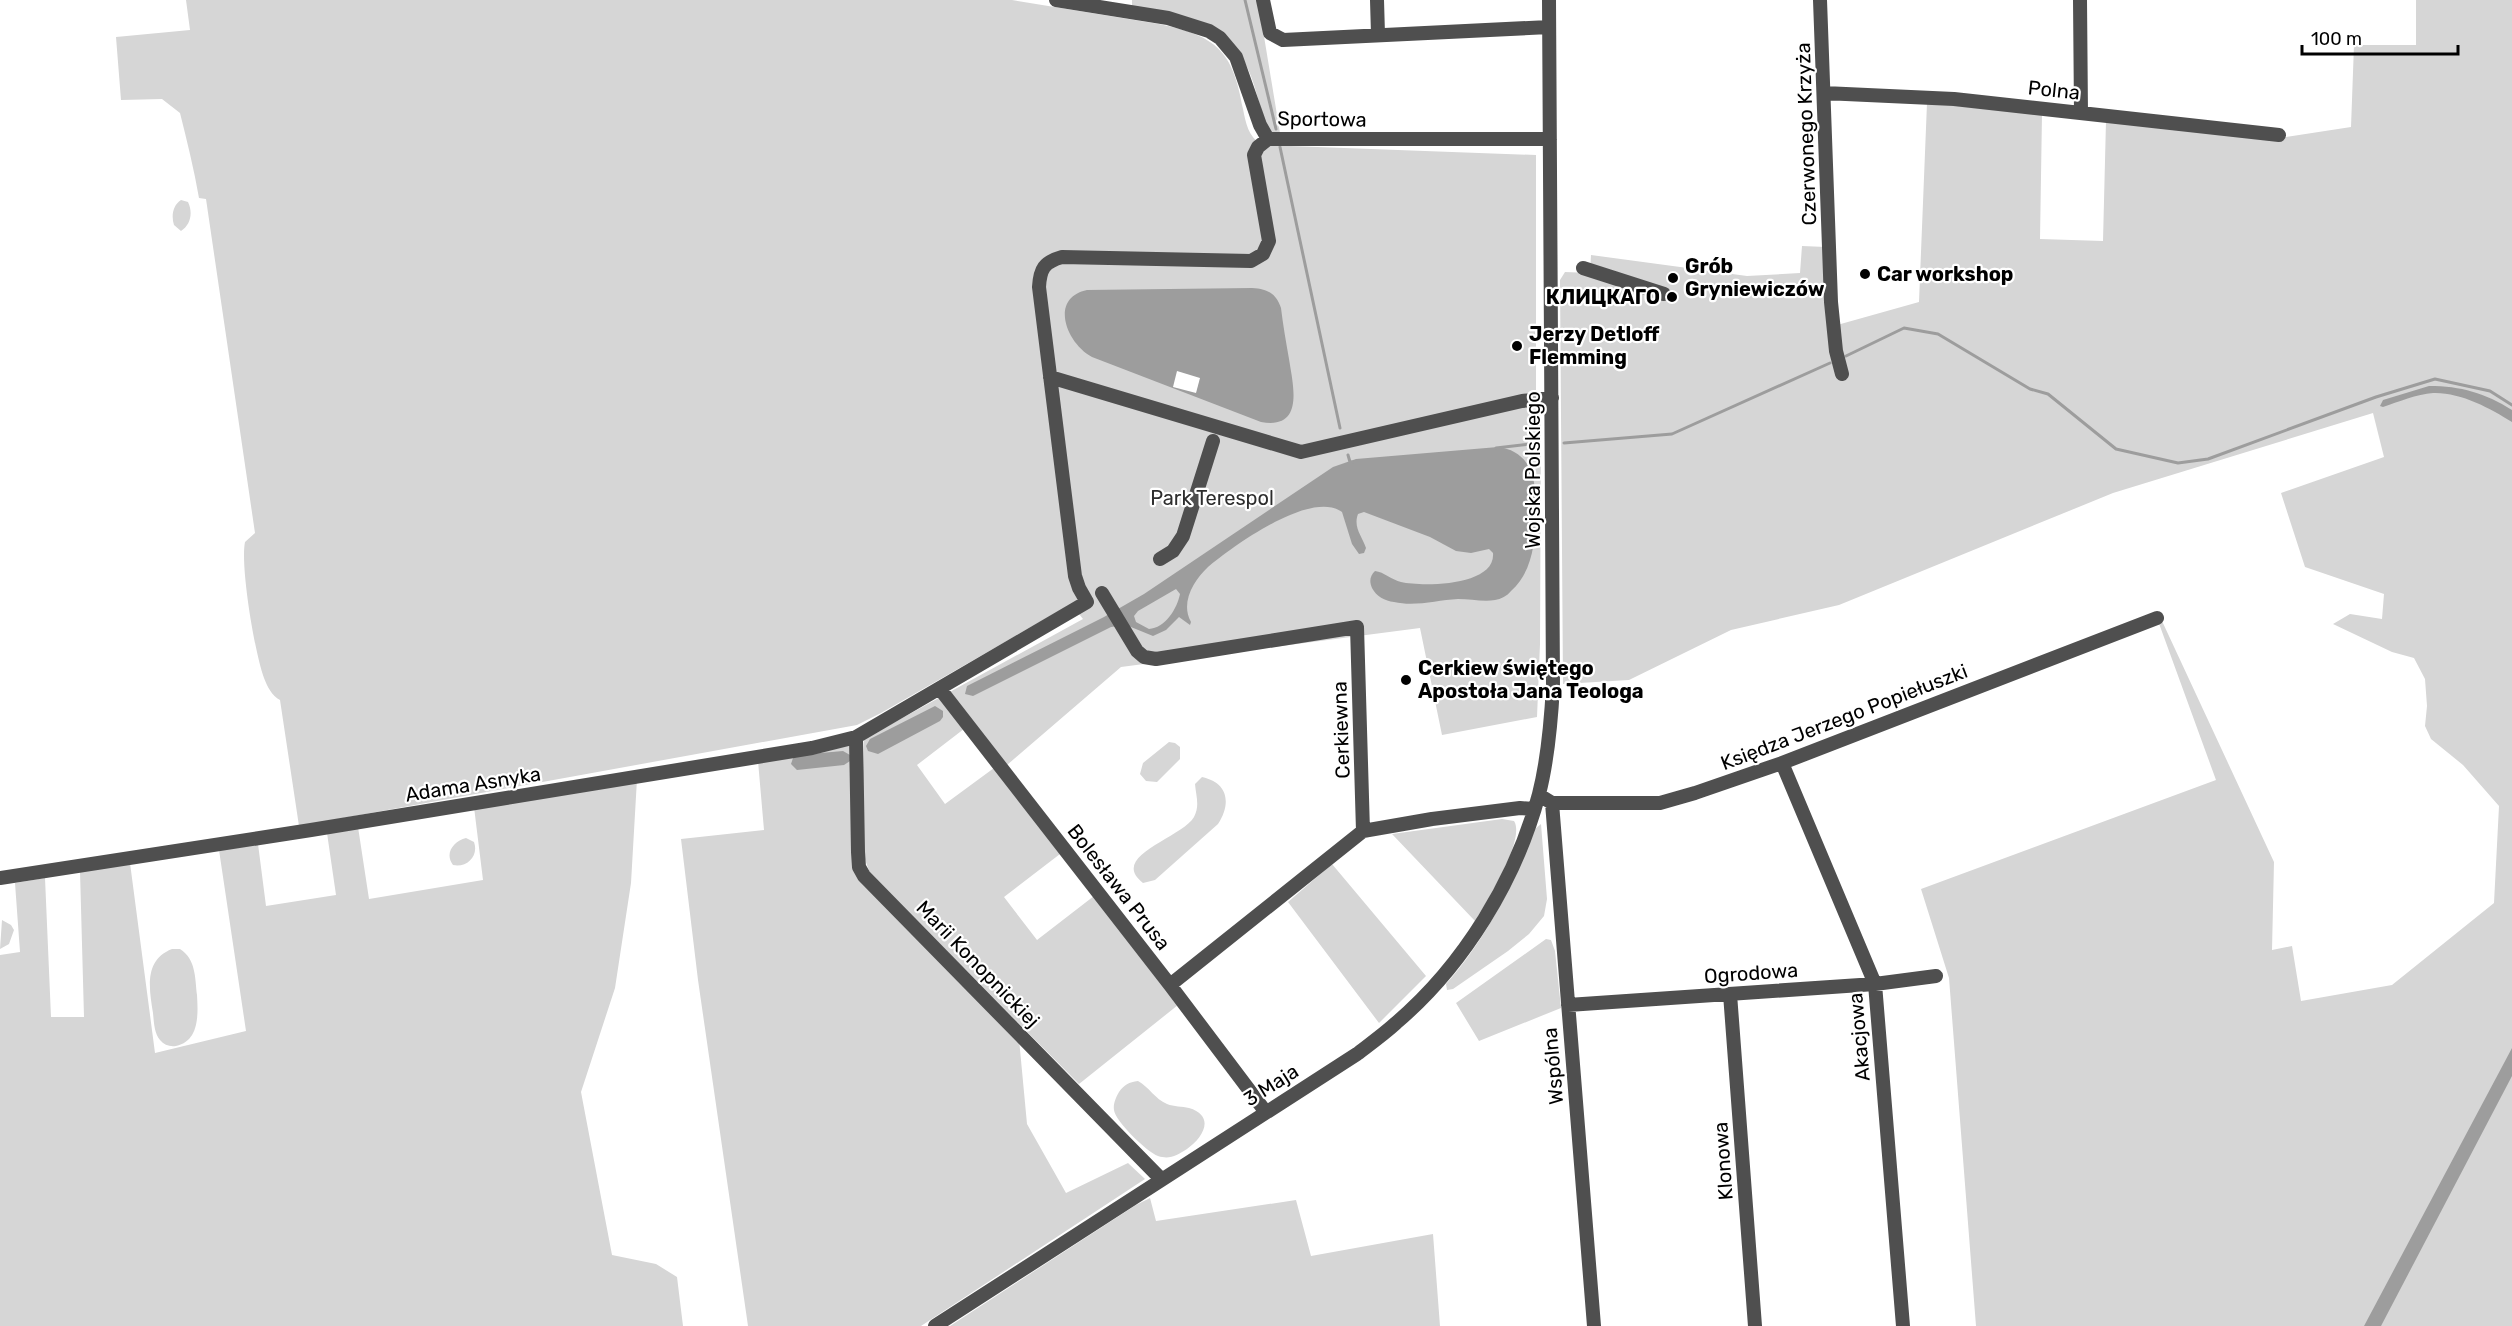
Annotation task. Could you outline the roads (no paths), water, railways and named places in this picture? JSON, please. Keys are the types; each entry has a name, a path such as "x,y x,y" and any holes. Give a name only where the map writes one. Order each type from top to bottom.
{"street":[{"name":"Sportowa","path":"1056,0 1176,20 1209,31 1224,42 1236,57 1260,125 1268,139 1550,139"},
{"path":"1263,0 1270,33 1283,40 1549,27"},
{"path":"1377,0 1378,34"},
{"name":"Wojska Polskiego","path":"1539,795 1547,751 1553,686 1549,0"},
{"name":"Czerwonego Krzyża","path":"1820,0 1831,302 1836,351 1842,374"},
{"path":"2080,0 2081,112"},
{"name":"Polna","path":"1824,93 1954,99 2279,135"},
{"path":"1268,139 1258,147 1254,155 1269,241 1263,254 1251,261 1062,257 1048,261 1040,271 1039,287 1050,377 1301,452 1522,401 1552,398"},
{"path":"1583,268 1664,294"},
{"name":"Adama Asnyka","path":"0,878 400,816 812,748 856,737 1087,602 1075,576 1050,377"},
{"path":"1160,559 1173,551 1183,536 1213,441"},
{"name":"Cerkiewna","path":"1102,593 1137,651 1144,657 1156,659 1357,627 1363,831"},
{"name":"Księdza Jerzego Popiełuszki","path":"1552,803 1660,803 1782,763 2157,618"},
{"name":"Bolesława Prusa","path":"940,689 1170,985 1264,1111"},
{"name":"Marii Konopnickiej","path":"856,737 858,852 859,867 864,876 1161,1179"},
{"name":"Akacjowa","path":"1782,763 1875,984 1903,1326"},
{"path":"1539,795 1552,803"},
{"name":"3 Maja","path":"935,1326 1264,1111 1357,1054 1397,1023 1437,982 1468,944 1491,908 1510,870 1539,795"},
{"name":"Wspólna","path":"1552,803 1594,1326"},
{"path":"1170,985 1363,831 1431,819 1520,808 1534,810"},
{"name":"Ogrodowa","path":"1568,1005 1875,984 1936,976"},
{"name":"Klonowa","path":"1730,994 1755,1326"}],"waterway":[{"path":"1245,0 1276,129"},
{"path":"1280,147 1340,428"},
{"path":"1846,356 1904,328 1938,334 2030,389 2048,394 2116,449 2178,463 2208,459 2376,397 2435,379 2490,391 2512,405"},
{"path":"1564,443 1672,434 1830,363"},
{"path":"1496,448 1539,443"},
{"path":"1348,455 1352,462"}],"place":[{"name":"Car workshop","path":"1865,274"},
{"name":"Grób Gryniewiczów","path":"1673,278"},
{"name":"КЛИЦКАГО","path":"1672,297"},
{"name":"Jerzy Detloff Flemming","path":"1517,346"},
{"name":"Cerkiew świętego Apostoła Jana Teologa","path":"1406,680"}],"park label":[{"name":"Park Terespol","path":"1212,498"}]}
